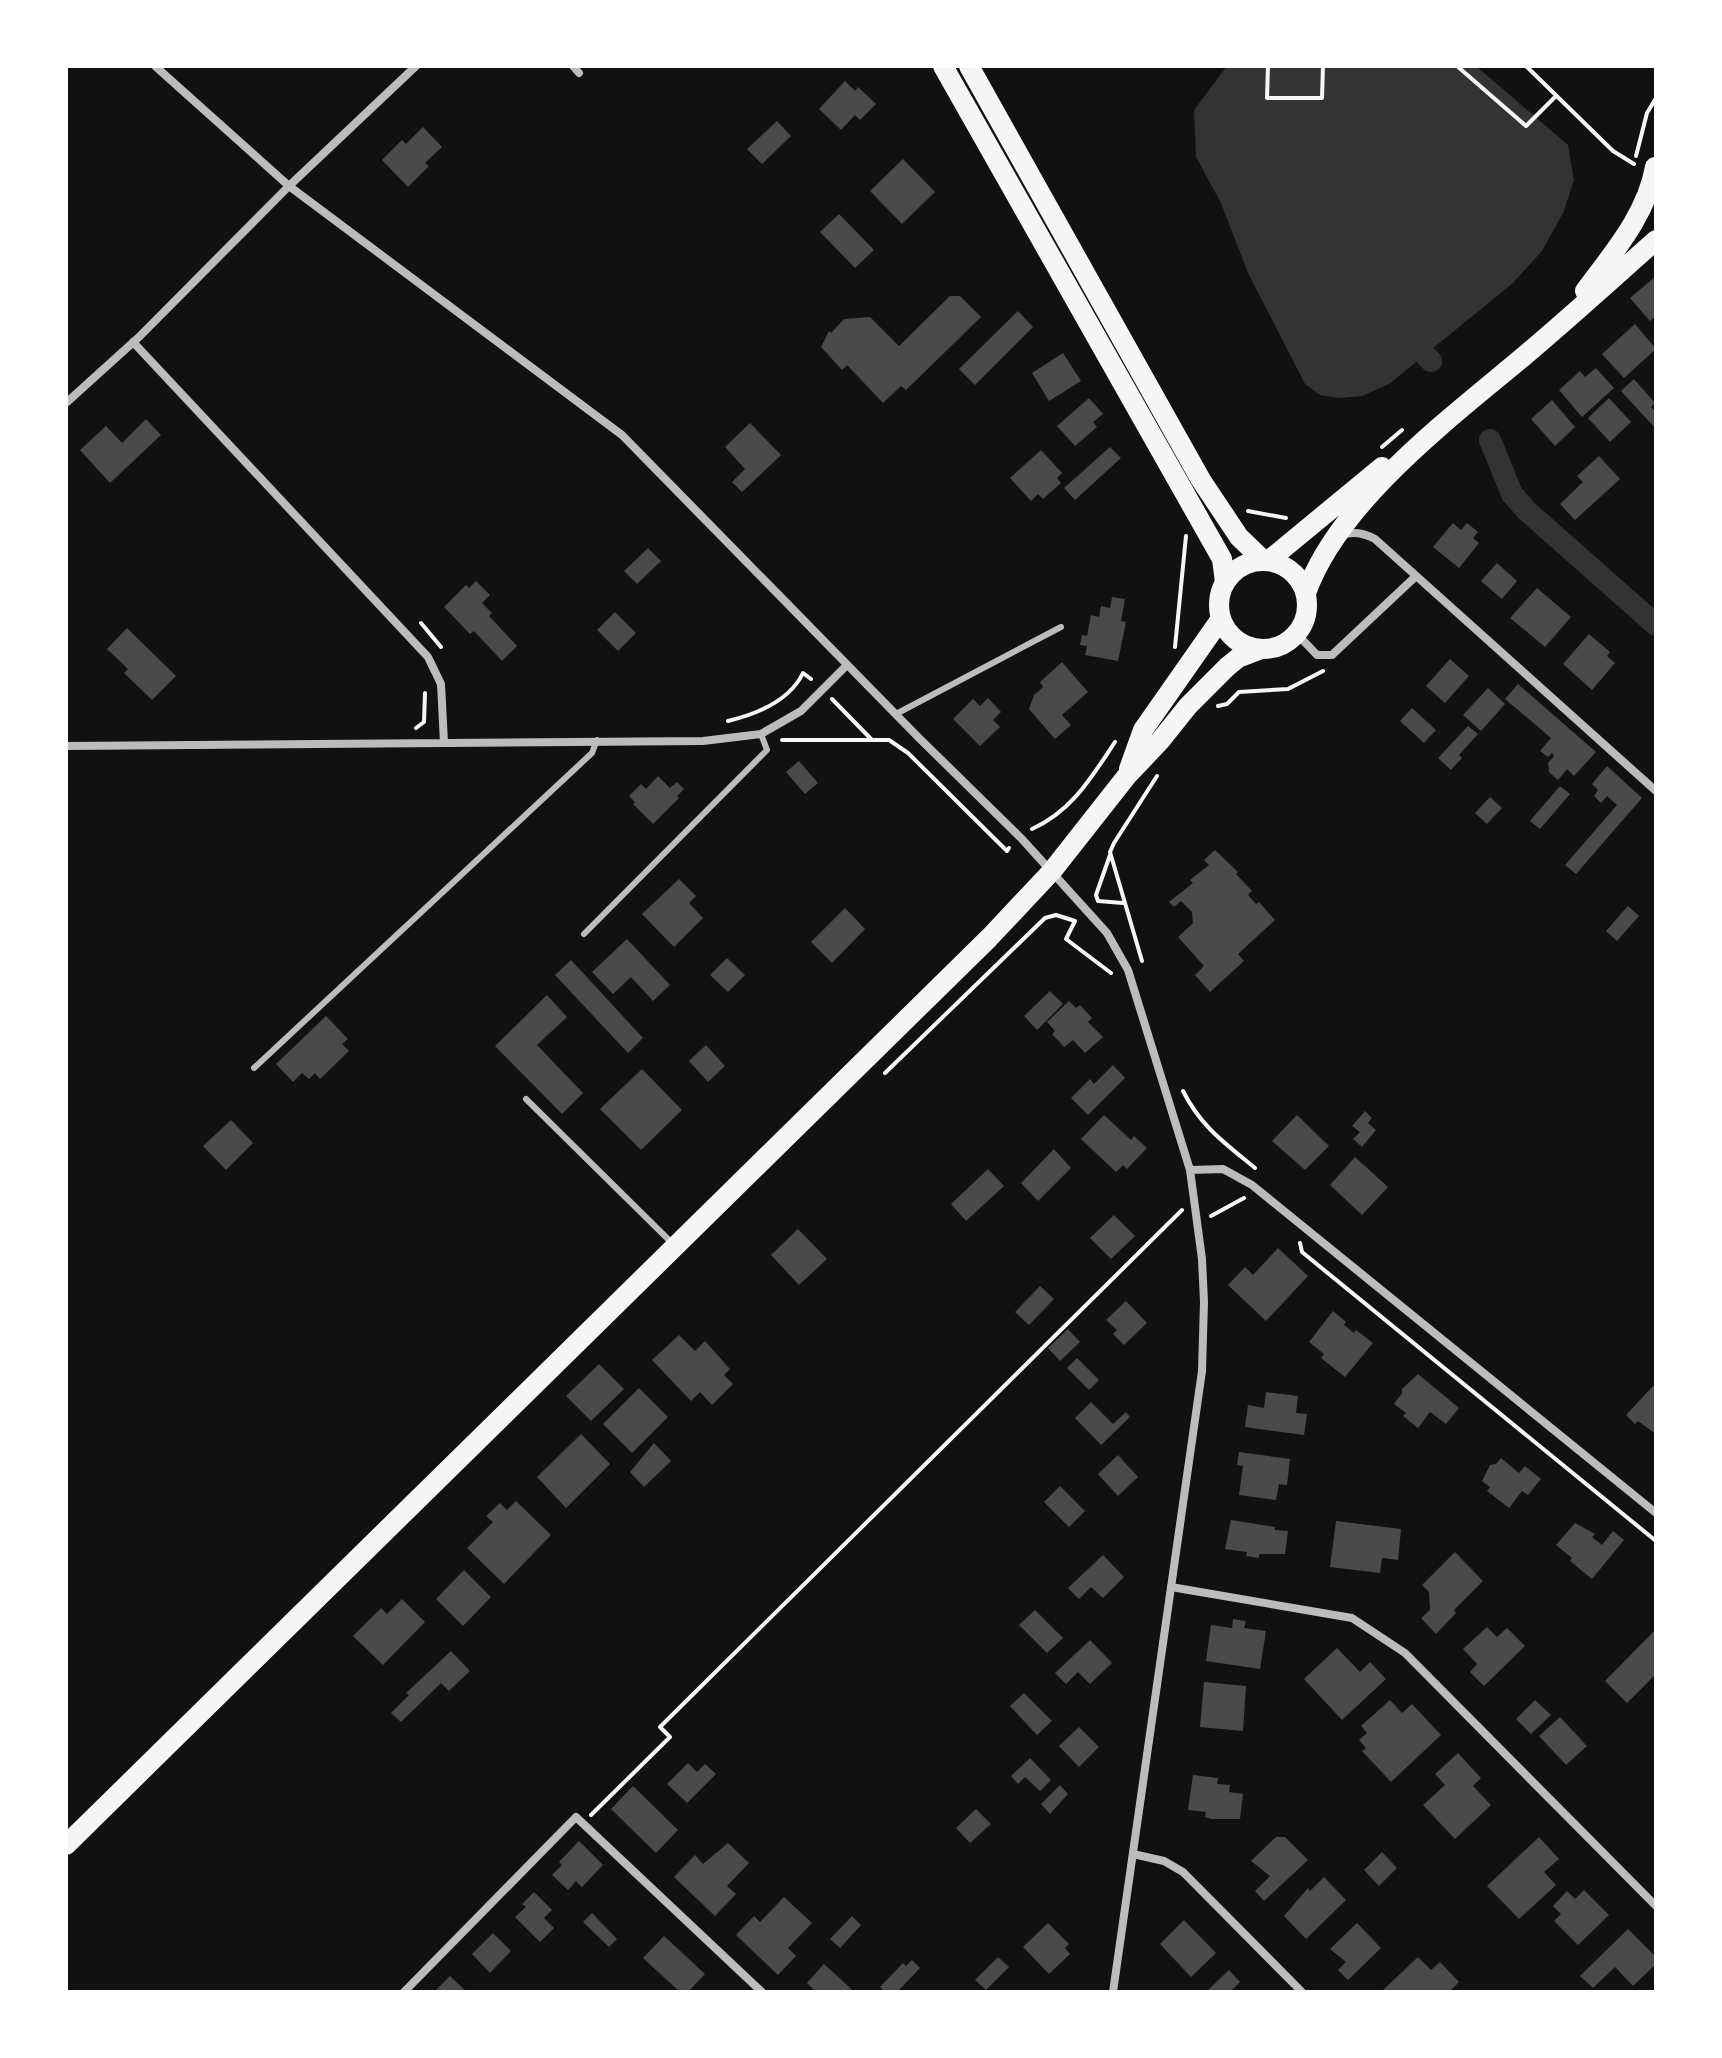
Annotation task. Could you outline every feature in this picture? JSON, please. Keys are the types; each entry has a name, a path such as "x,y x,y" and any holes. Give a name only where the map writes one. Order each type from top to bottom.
{"main road":[{"path":"943,66 1222,559 1225,582 1218,607 1220,620 1235,640 1259,650"},
{"path":"969,66 1201,480 1239,537 1266,561 1292,572 1306,593"},
{"path":"1563,320 1639,215 1652,186 1656,167"},
{"path":"66,1845 989,938 1052,871 1126,777 1210,682 1238,658 1259,650 1273,649 1297,634 1304,622 1306,593 1313,572 1378,485 1435,430 1656,240"},
{"path":"1225,582 1242,566 1266,561 1375,473 1435,430"},
{"path":"1126,777 1143,730 1220,620"}],"street":[{"path":"155,66 289,186 622,435 1052,871 1107,933 1128,970 1190,1170 1204,1302 1202,1371 1113,1992"},
{"path":"66,403 133,342 289,186 416,66"},
{"path":"133,342 428,657 441,684 444,743"},
{"path":"1337,536 1352,532 1364,533 1375,539 1656,791"},
{"path":"1297,634 1317,655 1332,655 1415,577"},
{"path":"66,746 763,739 801,711 847,665"},
{"path":"1190,1170 1223,1169 1252,1185 1656,1513"},
{"path":"1171,1587 1352,1618 1405,1653 1656,1906"},
{"path":"404,1992 579,1821 762,1992"},
{"path":"1133,1854 1164,1861 1183,1872 1302,1992"}],"lane":[{"path":"896,714 1061,627"},
{"path":"584,934 767,750 763,739"},
{"path":"254,1068 589,755 597,740"},
{"path":"526,1099 676,1246"}],"path":[{"path":"1268,66 1267,98 1322,98 1323,66"},
{"path":"1457,66 1526,126 1557,96"},
{"path":"1526,66 1613,151 1634,164"},
{"path":"1630,177 1647,113 1656,98"},
{"path":"1381,447 1404,428"},
{"path":"1248,511 1294,519"},
{"path":"1174,654 1187,527"},
{"path":"1211,714 1239,692 1288,689 1331,666"},
{"path":"715,725 763,710 797,684 803,673 817,683"},
{"path":"832,698 872,740"},
{"path":"1029,830 1069,807 1122,731"},
{"path":"763,739 889,740 905,750 1007,851 1009,848"},
{"path":"1123,903 1098,901 1096,895 1114,843 1162,769"},
{"path":"1110,852 1142,961"},
{"path":"972,989 1045,918 1056,915 1075,921"},
{"path":"1179,1078 1190,1105 1208,1129 1226,1148 1261,1173"},
{"path":"579,1821 670,1737 660,1727 1195,1197"}],"shaded area":[{"path":"1227,66 1476,66 1568,145 1574,180 1564,211 1542,251 1513,283 1389,384 1362,396 1339,398 1320,395 1305,384 1248,273 1221,203 1196,157 1194,110"}],"building":[{"path":"845,81 855,91 858,87 876,104 860,120 855,115 841,130 819,109"},
{"path":"777,121 791,136 762,164 747,149"},
{"path":"423,127 442,147 425,163 429,166 408,187 382,160 402,140 406,144"},
{"path":"903,159 935,192 902,224 870,191"},
{"path":"839,214 874,250 855,268 820,232"},
{"path":"1656,276 1656,316 1650,321 1630,298"},
{"path":"950,296 960,296 981,317 906,390 901,386 883,403 847,365 842,370 821,347 829,331 831,333 844,319 870,317 899,346"},
{"path":"1018,311 1033,327 975,385 959,369"},
{"path":"1635,324 1656,349 1624,378 1602,354"},
{"path":"1063,353 1081,381 1049,401 1032,373"},
{"path":"1596,368 1614,388 1582,417 1559,390 1580,371 1585,377"},
{"path":"1634,379 1655,403 1651,407 1656,412 1656,429 1621,391"},
{"path":"1089,398 1103,414 1093,422 1097,427 1075,446 1057,426"},
{"path":"1609,398 1631,422 1610,442 1588,418"},
{"path":"1552,400 1575,427 1555,446 1531,419"},
{"path":"146,419 161,435 110,483 80,450 106,426 122,443"},
{"path":"750,423 781,455 742,492 732,482 745,469 725,447"},
{"path":"1110,447 1121,458 1075,500 1064,488"},
{"path":"1041,450 1062,473 1057,478 1061,483 1043,499 1038,494 1031,501 1010,478"},
{"path":"1599,456 1620,479 1575,520 1560,504 1583,482 1577,476"},
{"path":"1453,523 1461,530 1467,523 1478,532 1473,538 1479,543 1459,568 1433,547"},
{"path":"648,548 661,561 637,584 624,571"},
{"path":"1497,563 1517,581 1502,599 1481,581"},
{"path":"476,581 490,595 482,603 492,613 489,616 517,646 502,661 474,631 470,634 444,607 466,585 469,588"},
{"path":"1537,588 1571,617 1545,647 1510,618"},
{"path":"1112,597 1125,599 1121,621 1126,622 1118,661 1085,655 1087,646 1080,645 1082,635 1087,636 1091,615 1099,617 1101,606 1110,608"},
{"path":"615,612 636,633 618,651 597,630"},
{"path":"127,628 176,676 152,700 124,673 128,669 107,649"},
{"path":"1589,634 1610,652 1607,656 1615,663 1592,690 1563,664"},
{"path":"1450,659 1469,676 1445,703 1426,686"},
{"path":"1062,662 1088,692 1062,715 1071,725 1055,739 1029,709 1034,695 1043,687 1040,682"},
{"path":"1518,684 1596,752 1574,776 1567,769 1558,780 1549,772 1548,763 1554,756 1552,753 1548,757 1540,751 1551,738 1505,699"},
{"path":"1488,688 1505,704 1481,731 1463,715"},
{"path":"988,698 1001,712 993,720 1000,727 980,746 953,719 973,699 980,706"},
{"path":"1412,708 1436,730 1424,743 1400,721"},
{"path":"1468,726 1478,734 1459,755 1462,758 1451,770 1438,758"},
{"path":"799,761 818,783 805,794 786,772"},
{"path":"1607,766 1642,798 1576,874 1565,865 1617,805 1607,796 1601,803 1594,796 1598,790 1592,784"},
{"path":"658,776 670,788 677,782 684,789 653,824 629,796 641,784 646,789"},
{"path":"1560,786 1570,794 1540,829 1530,821"},
{"path":"1490,797 1502,808 1487,824 1475,813"},
{"path":"1215,850 1252,891 1248,895 1275,920 1238,954 1244,961 1210,992 1195,975 1204,966 1178,937 1193,923 1192,912 1181,901 1174,907 1169,902 1209,865 1204,860"},
{"path":"679,879 696,896 689,903 703,918 674,947 642,914"},
{"path":"1628,906 1639,916 1617,941 1606,931"},
{"path":"845,908 865,929 832,963 811,942"},
{"path":"627,939 670,985 653,1001 631,977 613,994 592,972"},
{"path":"727,958 745,975 728,992 710,975"},
{"path":"571,960 643,1038 628,1053 555,975"},
{"path":"1050,991 1063,1004 1037,1030 1024,1016"},
{"path":"547,995 567,1017 537,1045 583,1093 562,1114 495,1046"},
{"path":"1069,1001 1076,1008 1080,1005 1092,1018 1088,1022 1103,1037 1085,1053 1073,1040 1064,1047 1052,1034 1055,1031 1047,1022"},
{"path":"326,1016 348,1039 342,1044 349,1051 320,1079 315,1073 309,1079 302,1073 293,1082 276,1064"},
{"path":"706,1045 725,1066 708,1082 689,1061"},
{"path":"1113,1065 1125,1078 1088,1115 1071,1098 1090,1079 1094,1084"},
{"path":"642,1069 682,1110 641,1150 600,1109"},
{"path":"1365,1111 1372,1118 1368,1123 1376,1130 1362,1147 1353,1139 1360,1132 1352,1126"},
{"path":"1104,1115 1131,1140 1134,1136 1147,1148 1127,1169 1123,1165 1116,1172 1081,1139"},
{"path":"1297,1115 1329,1146 1305,1170 1272,1141"},
{"path":"231,1120 253,1143 226,1170 203,1146"},
{"path":"1054,1149 1071,1168 1038,1201 1021,1183"},
{"path":"1355,1157 1388,1187 1362,1215 1330,1185"},
{"path":"988,1169 1004,1186 966,1221 951,1204"},
{"path":"1114,1215 1135,1236 1111,1259 1090,1238"},
{"path":"798,1229 827,1259 799,1285 771,1255"},
{"path":"1278,1248 1308,1276 1266,1321 1228,1285 1245,1267 1253,1275"},
{"path":"1040,1286 1054,1299 1029,1325 1015,1312"},
{"path":"1126,1301 1147,1323 1124,1345 1113,1334 1117,1330 1106,1320"},
{"path":"1333,1311 1354,1333 1356,1330 1373,1343 1345,1377 1321,1358 1324,1354 1309,1342"},
{"path":"1068,1329 1080,1342 1060,1361 1048,1348"},
{"path":"679,1335 695,1351 705,1341 730,1369 724,1375 733,1384 712,1405 700,1392 691,1401 652,1360"},
{"path":"1077,1358 1099,1380 1089,1390 1067,1368"},
{"path":"599,1364 624,1389 591,1421 566,1396"},
{"path":"1418,1374 1459,1408 1446,1424 1430,1412 1418,1428 1394,1404 1402,1389"},
{"path":"1653,1386 1656,1389 1656,1434 1638,1421 1635,1424 1626,1415"},
{"path":"639,1388 668,1417 632,1453 603,1424"},
{"path":"1266,1392 1298,1396 1296,1413 1307,1414 1304,1435 1245,1427 1248,1405 1264,1408"},
{"path":"1091,1402 1113,1424 1126,1412 1130,1417 1101,1445 1075,1418"},
{"path":"581,1434 610,1464 566,1508 537,1477"},
{"path":"654,1443 671,1461 644,1487 630,1472"},
{"path":"1239,1452 1290,1459 1287,1485 1279,1484 1276,1500 1239,1495 1243,1466 1237,1465"},
{"path":"1118,1455 1138,1477 1118,1496 1098,1474"},
{"path":"1501,1458 1519,1473 1525,1466 1541,1479 1528,1495 1522,1491 1509,1508 1487,1491 1490,1487 1482,1481 1490,1465"},
{"path":"1060,1486 1085,1511 1069,1527 1044,1502"},
{"path":"516,1501 551,1535 504,1584 467,1548 493,1522 486,1516 500,1503 507,1510"},
{"path":"1231,1520 1288,1531 1285,1554 1259,1554 1259,1558 1246,1556 1247,1552 1225,1549"},
{"path":"1336,1521 1401,1529 1398,1560 1382,1558 1380,1573 1330,1567"},
{"path":"1575,1523 1595,1534 1592,1537 1602,1545 1613,1531 1624,1540 1592,1579 1556,1545"},
{"path":"1455,1552 1483,1581 1454,1610 1456,1613 1436,1634 1421,1618 1430,1610 1429,1592 1422,1585"},
{"path":"1103,1555 1124,1577 1103,1598 1091,1587 1079,1599 1068,1588"},
{"path":"464,1570 491,1597 463,1626 436,1599"},
{"path":"402,1599 425,1622 383,1665 353,1636 381,1608 387,1614"},
{"path":"1035,1610 1063,1638 1047,1653 1019,1625"},
{"path":"1233,1619 1246,1621 1244,1628 1266,1631 1260,1669 1206,1661 1211,1625 1232,1628"},
{"path":"1487,1627 1497,1637 1507,1628 1525,1646 1484,1686 1470,1672 1477,1664 1463,1649"},
{"path":"1656,1629 1656,1674 1627,1703 1605,1681"},
{"path":"1090,1640 1112,1663 1090,1684 1078,1672 1066,1684 1055,1673"},
{"path":"1337,1648 1360,1672 1370,1662 1386,1679 1342,1720 1304,1679"},
{"path":"451,1651 470,1671 449,1691 441,1683 401,1722 391,1713 409,1695 406,1693"},
{"path":"1204,1682 1246,1686 1243,1731 1200,1727"},
{"path":"1024,1693 1052,1721 1037,1735 1010,1706"},
{"path":"1390,1700 1402,1713 1412,1704 1441,1735 1391,1782 1362,1751 1366,1748 1359,1740 1367,1733 1361,1726"},
{"path":"1535,1700 1551,1715 1531,1734 1516,1719"},
{"path":"1560,1717 1587,1746 1566,1765 1539,1736"},
{"path":"1079,1727 1099,1747 1079,1767 1059,1746"},
{"path":"1458,1753 1481,1778 1473,1786 1491,1805 1455,1839 1423,1805 1445,1785 1435,1774"},
{"path":"1030,1758 1051,1780 1040,1791 1025,1777 1018,1784 1011,1776"},
{"path":"688,1763 697,1772 705,1764 716,1774 687,1803 667,1784"},
{"path":"1193,1775 1218,1778 1217,1784 1230,1785 1229,1792 1243,1794 1240,1819 1211,1819 1205,1817 1206,1812 1188,1810"},
{"path":"1060,1785 1068,1794 1050,1814 1041,1804"},
{"path":"633,1786 678,1830 656,1853 611,1809"},
{"path":"976,1809 991,1824 970,1843 956,1828"},
{"path":"1276,1837 1285,1837 1308,1860 1264,1901 1255,1891 1270,1876 1251,1861"},
{"path":"1539,1837 1559,1859 1544,1872 1556,1885 1519,1919 1487,1886"},
{"path":"579,1841 603,1865 582,1887 576,1881 568,1890 552,1875 562,1865 559,1862"},
{"path":"728,1843 749,1863 727,1886 736,1894 715,1916 674,1877 695,1855 703,1864"},
{"path":"1382,1852 1397,1868 1379,1886 1364,1870"},
{"path":"1324,1877 1346,1900 1306,1939 1284,1916 1308,1888 1310,1891"},
{"path":"1584,1890 1609,1915 1578,1945 1554,1921 1561,1914 1553,1906 1567,1891 1575,1899"},
{"path":"534,1892 552,1910 544,1918 554,1928 540,1942 515,1917 526,1907 522,1904"},
{"path":"784,1897 812,1923 788,1948 796,1956 778,1975 736,1935 754,1916 760,1922"},
{"path":"592,1913 617,1939 609,1947 583,1922"},
{"path":"852,1916 861,1925 840,1948 830,1939"},
{"path":"1184,1920 1216,1953 1191,1977 1160,1944"},
{"path":"1048,1923 1069,1944 1065,1948 1070,1954 1049,1974 1023,1947"},
{"path":"1357,1923 1381,1948 1348,1980 1338,1970 1346,1962 1330,1949"},
{"path":"1628,1929 1656,1957 1656,1964 1633,1986 1615,1967 1593,1988 1580,1976"},
{"path":"493,1933 511,1951 490,1973 472,1954"},
{"path":"664,1936 705,1974 688,1992 680,1992 643,1958"},
{"path":"998,1957 1009,1967 986,1990 975,1980"},
{"path":"1418,1957 1431,1970 1440,1962 1459,1982 1449,1992 1383,1990"},
{"path":"912,1960 920,1968 897,1992 885,1992 880,1987 903,1963 906,1966"},
{"path":"824,1964 854,1992 816,1992 807,1983"},
{"path":"1229,1970 1240,1982 1230,1992 1206,1992"},
{"path":"450,1976 467,1992 434,1992"}],"waterway":[{"path":"1425,355 1431,361"},
{"path":"1490,440 1512,494 1527,511 1656,625"}]}
